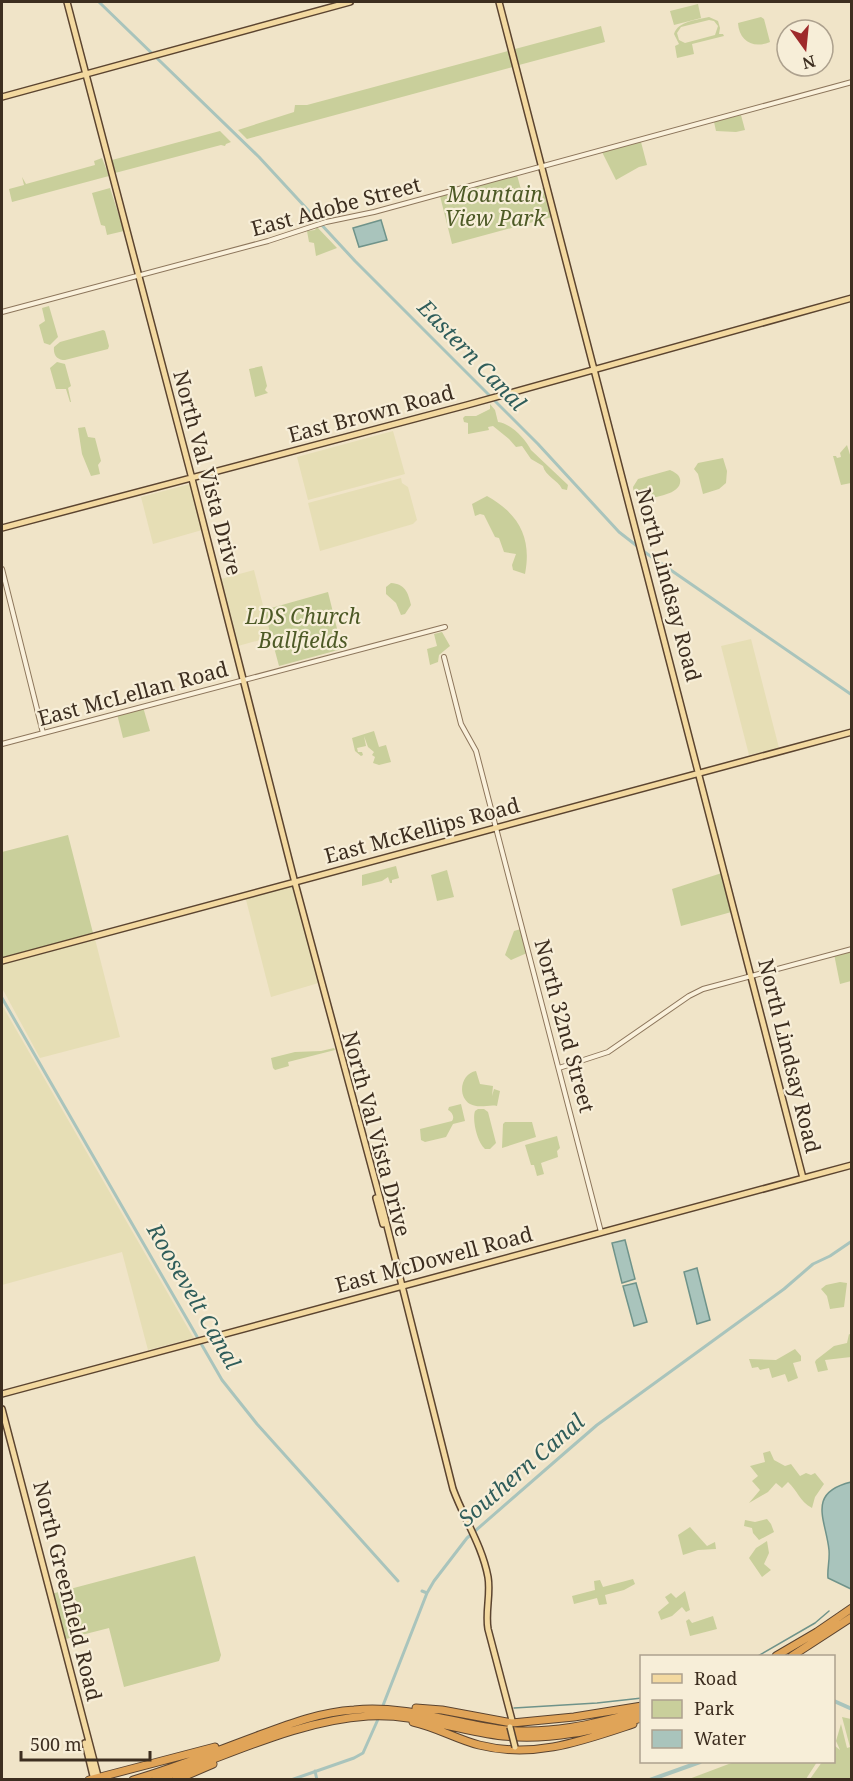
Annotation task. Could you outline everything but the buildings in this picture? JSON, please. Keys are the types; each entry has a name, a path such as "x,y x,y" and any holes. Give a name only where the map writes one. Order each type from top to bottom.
{"highway":[{"path":"778,1655 852,1608"},
{"path":"794,1655 852,1617"},
{"path":"155,1779 319,1723 374,1714 393,1707 442,1710 511,1725 640,1708"},
{"path":"387,1709 394,1715 481,1746 517,1748 569,1745 640,1720"},
{"path":"394,1715 420,1712 498,1729 528,1731 576,1727 640,1709"},
{"path":"95,1779 333,1712 394,1715 493,1735 533,1737 577,1734 640,1719"},
{"path":"132,1779 281,1727"},
{"path":"176,1779 252,1745"}],"main road":[{"name":"North Val Vista Drive","path":"67,2 192,478 314,954 313,958 453,1489 471,1528 489,1580 487,1620 517,1748"},
{"path":"2,97 350,2"},
{"name":"North Lindsay Road","path":"499,2 803,1178"},
{"name":"East Brown Road","path":"2,528 491,398 852,298"},
{"name":"East McKellips Road","path":"2,961 852,732"},
{"name":"East McDowell Road","path":"2,1392 852,1165"},
{"name":"North Greenfield Road","path":"2,1409 95,1779"},
{"name":"North Greenfield Road","path":"11,1446 95,1779"},
{"path":"25,1507 32,1522"}],"street":[{"name":"East Adobe Street","path":"2,312 268,241 320,224 374,212 852,82"},
{"path":"2,569 43,734"},
{"name":"East McLellan Road","path":"2,744 445,627"},
{"name":"North 32nd Street","path":"444,657 461,724 476,751 602,1232"},
{"path":"559,1068 608,1052 695,992 852,949"}],"shaded area":[{"path":"393,431 405,474 308,500 297,457"},
{"path":"401,478 402,483 408,487 417,520 413,524 320,551 308,503"},
{"path":"190,484 202,530 153,544 141,497"},
{"path":"254,570 271,637 238,646 221,579"},
{"path":"751,639 779,748 749,755 721,646"},
{"path":"295,883 322,982 271,997 245,896"},
{"path":"95,939 120,1037 40,1058 2,988 2,963"},
{"path":"2,1005 194,1338 148,1350 122,1252 2,1285"}],"green space":[{"path":"698,4 701,18 674,25 670,11"},
{"path":"709,17 718,21 719,34 724,36 692,44 694,54 677,58 675,46 679,44 674,34 679,26","holes":["709,20 714,21 718,26 715,35 685,43 679,40 677,33 681,27"]},
{"path":"761,17 764,19 770,42 758,45 748,42 741,35 738,23"},
{"path":"601,26 605,42 519,65 515,49"},
{"path":"508,51 513,67 247,139 238,130 294,112 295,105 307,105"},
{"path":"741,115 745,130 716,131 714,122"},
{"path":"220,131 231,142 225,146 221,145 115,173 112,160"},
{"path":"641,142 647,165 616,180 602,152"},
{"path":"102,158 109,176 12,202 9,189 24,185 22,177 26,184 95,165 94,161"},
{"name":"Mountain View Park","path":"517,175 522,193 544,188 552,217 452,244 440,196"},
{"path":"110,188 124,231 107,235 105,226 101,225 92,193"},
{"path":"317,227 337,248 316,256 314,243 309,242 307,231 315,230"},
{"path":"49,306 58,337 50,345 44,343 39,325 45,321 42,308"},
{"path":"103,330 108,349 65,360 55,355 54,347 60,342"},
{"path":"57,362 65,364 71,386 68,388 71,402 66,389 56,389 50,368"},
{"path":"262,366 267,386 265,390 268,393 255,397 249,369"},
{"path":"490,404 495,410 498,422 512,428 521,436 531,450 568,485 567,490 562,489 546,473 543,466 531,459 522,446 516,447 493,426 488,427 489,430 468,434 468,423 464,422 463,418 476,416 490,409"},
{"path":"85,427 88,437 95,438 101,461 98,465 100,474 91,476 82,454 78,428"},
{"path":"847,445 851,458 851,483 841,485 833,456 841,457 840,453"},
{"path":"723,458 727,471 726,483 719,489 703,494 698,474 694,469 698,463"},
{"path":"670,470 680,479 680,484 673,491 645,499 635,494 633,487 638,479"},
{"path":"487,496 507,511 521,528 527,549 525,574 513,570 512,565 516,554 504,552 499,538 495,537 484,515 475,516 472,504"},
{"path":"391,583 400,585 407,593 411,605 405,614 401,615 396,603 386,594 386,587"},
{"name":"LDS Church Ballfields","path":"328,592 342,649 279,666 264,610"},
{"path":"442,632 450,646 439,655 438,662 430,665 427,649 437,646 434,634"},
{"path":"143,707 150,731 123,738 117,714"},
{"path":"374,731 379,747 386,745 391,762 379,765 373,763 374,752 368,747 364,736 366,746 357,748 358,752 362,752 363,755 355,751 352,738"},
{"path":"68,835 93,933 2,958 2,852"},
{"path":"396,866 399,878 392,880 392,883 388,877 382,881 362,886 362,875"},
{"path":"447,870 454,897 437,901 431,875"},
{"path":"725,872 735,911 681,926 672,889"},
{"path":"521,929 527,953 511,960 505,955 514,931"},
{"path":"851,949 851,981 840,984 834,954"},
{"path":"334,1048 335,1050 288,1062 289,1066 275,1070 273,1068 271,1058 295,1052"},
{"path":"476,1071 480,1084 493,1086 492,1096 494,1089 500,1091 497,1106 470,1104 463,1095 464,1080"},
{"path":"461,1104 465,1121 453,1124 446,1137 425,1142 421,1140 420,1129 452,1121 453,1116 448,1110 449,1107"},
{"path":"478,1109 488,1112 496,1143 490,1149 482,1146 478,1136 474,1115"},
{"path":"505,1122 532,1122 536,1137 502,1148"},
{"path":"557,1136 560,1148 557,1151 558,1157 541,1163 544,1174 537,1176 525,1145"},
{"path":"847,1283 844,1307 830,1309 827,1296 821,1289 826,1285"},
{"path":"849,1334 851,1335 851,1357 825,1360 828,1370 818,1372 816,1360 834,1346 847,1343"},
{"path":"795,1349 801,1356 801,1361 793,1363 798,1378 788,1382 785,1374 772,1378 769,1368 760,1370 758,1367 752,1368 749,1359 776,1360"},
{"path":"770,1451 774,1460 785,1466 791,1464 800,1476 815,1473 824,1484 815,1497 812,1508 804,1502 788,1482 782,1488 776,1483 768,1492 749,1503 760,1490 752,1481 758,1476 750,1466 765,1462 763,1453"},
{"path":"767,1519 774,1532 759,1540 752,1528 744,1526 745,1520 755,1522"},
{"path":"690,1527 707,1546 715,1542 716,1549 698,1550 683,1555 678,1535"},
{"path":"767,1541 769,1553 764,1564 771,1570 762,1577 749,1558 756,1548"},
{"path":"195,1556 221,1655 219,1661 124,1687 109,1628 62,1640 51,1594"},
{"path":"633,1579 635,1584 624,1590 605,1595 607,1604 599,1605 597,1598 574,1604 572,1596 595,1590 594,1581 600,1580 603,1587"},
{"path":"685,1591 690,1610 686,1612 682,1607 672,1616 661,1620 658,1612 669,1603 665,1597 671,1593 676,1598"},
{"path":"713,1616 717,1629 690,1636 686,1621 689,1619 692,1623"},
{"path":"842,1717 851,1719 851,1779 810,1779 821,1763 835,1763 835,1746 840,1750 836,1741 841,1724 847,1748 850,1747"},
{"path":"731,1763 816,1763 806,1779 689,1779"}],"water":[{"path":"381,220 387,240 359,247 353,228"},
{"path":"625,1240 635,1279 622,1283 612,1243"},
{"path":"697,1268 710,1320 697,1324 684,1272"},
{"path":"636,1283 647,1322 634,1326 623,1286"},
{"path":"851,1482 851,1589 828,1578 829,1550 822,1509 823,1500 828,1493"}],"waterway":[{"name":"Eastern Canal","path":"99,2 259,157 355,261 538,444 619,532 852,695"},
{"name":"Roosevelt Canal","path":"2,998 222,1380 257,1424 398,1581"},
{"name":"Southern Canal","path":"382,1708 427,1593 467,1538 597,1425 784,1289 813,1264 852,1241"},
{"name":"Southern Canal","path":"422,1591 427,1593"},
{"path":"760,1655 815,1623 829,1611"},
{"path":"514,1708 640,1698"},
{"path":"835,1701 852,1709"},
{"name":"Southern Canal","path":"291,1780 363,1753 379,1717"},
{"path":"650,1780 697,1763"},
{"name":"Southern Canal","path":"315,1771 317,1780"}]}
